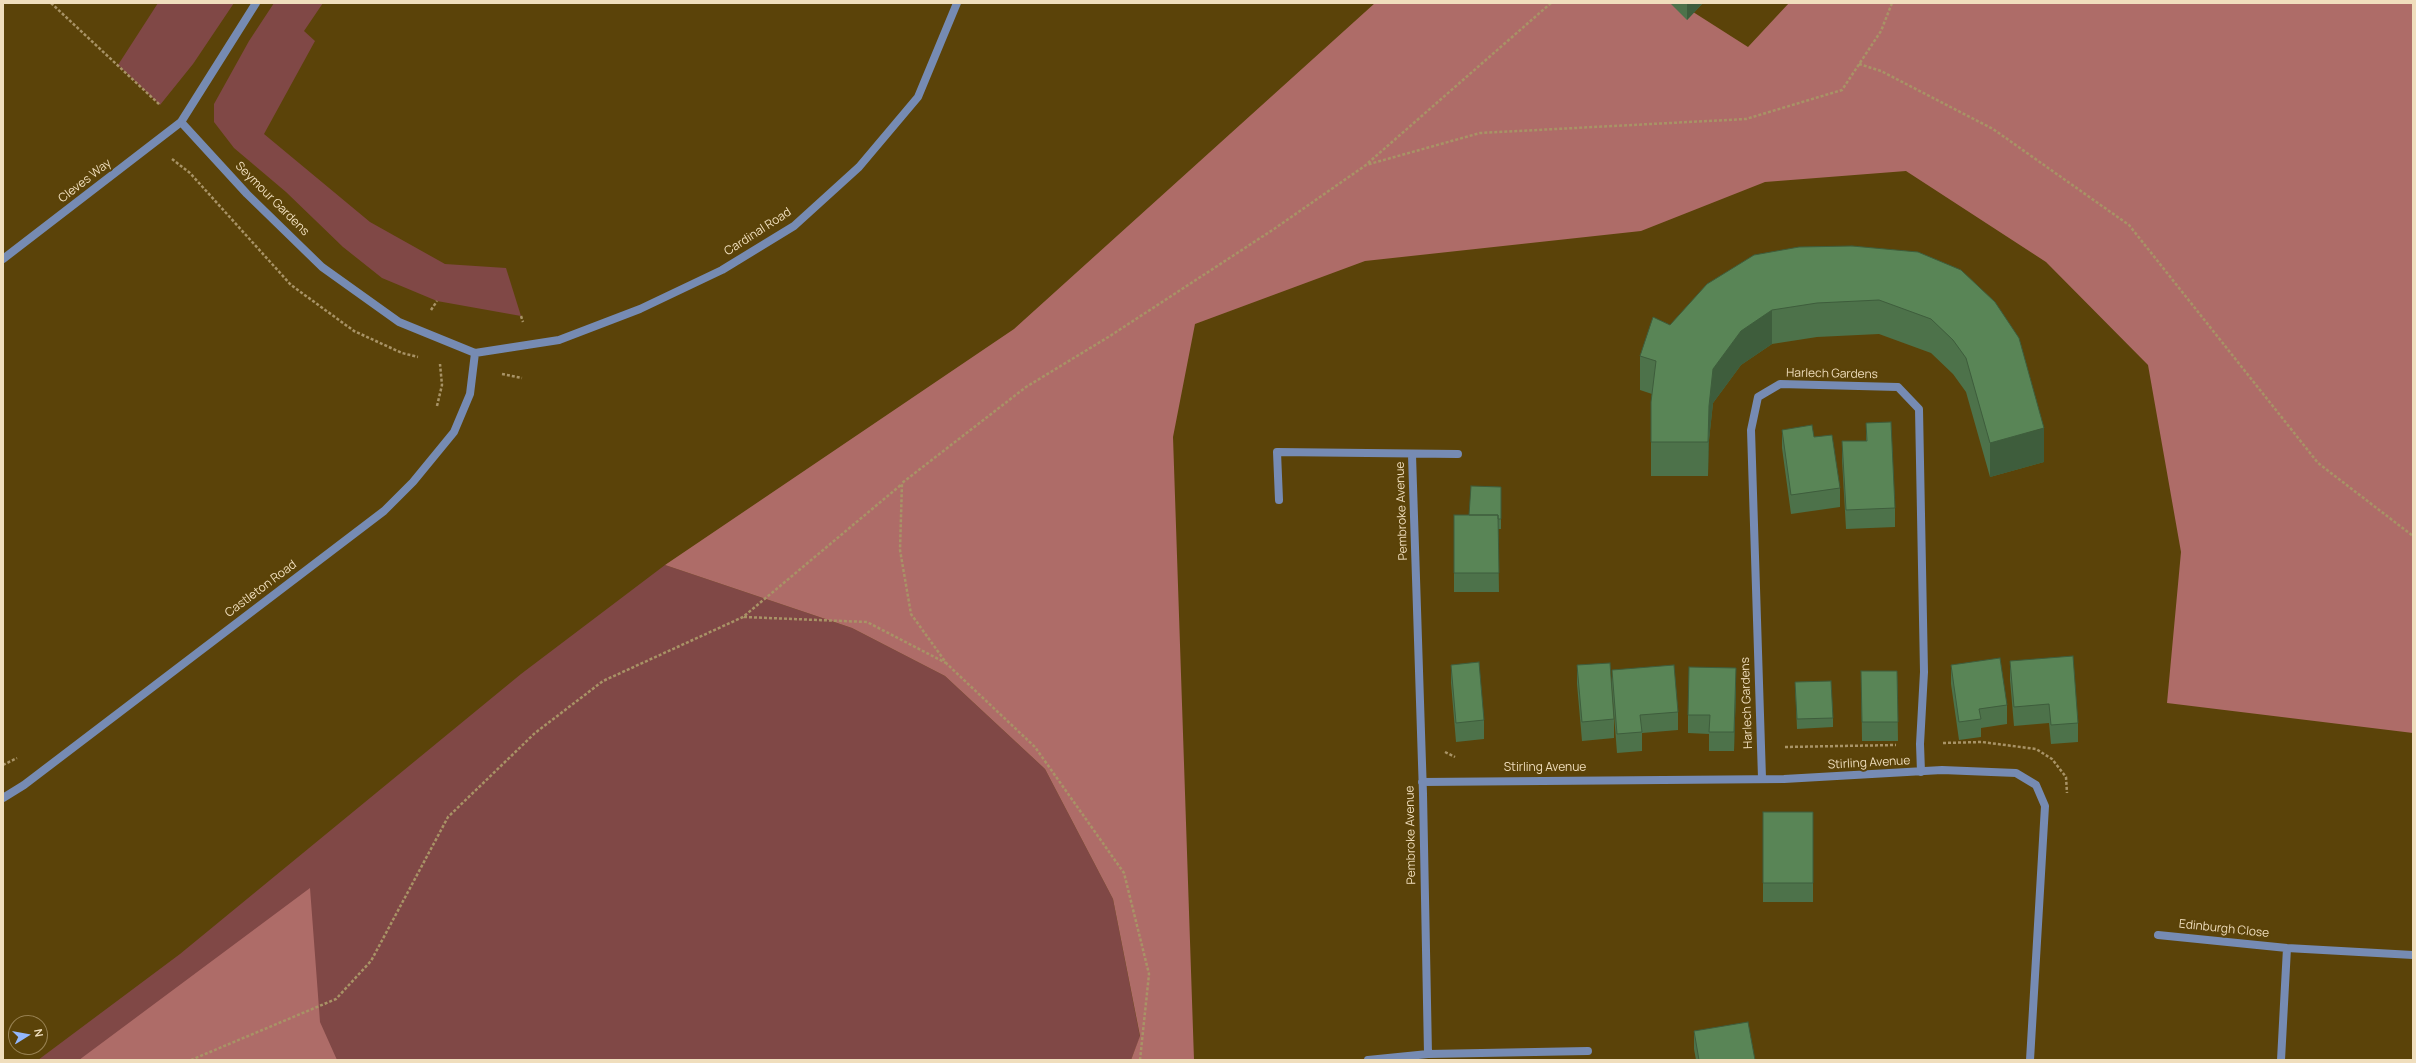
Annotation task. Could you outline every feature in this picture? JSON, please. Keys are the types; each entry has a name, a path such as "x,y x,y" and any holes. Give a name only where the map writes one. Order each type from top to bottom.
{"street":[{"path":"181,122 256,3"},
{"name":"Cardinal Road","path":"475,353 559,340 640,309 722,270 794,226 859,167 918,97 957,3"},
{"name":"Cleves Way","path":"3,259 181,122"},
{"name":"Seymour Gardens","path":"181,122 248,194 322,267 399,322 475,353"},
{"name":"Castleton Road","path":"3,798 24,785 384,511 413,482 454,432 470,394 475,353"},
{"name":"Harlech Gardens","path":"1762,778 1751,430 1758,397 1780,384 1898,387 1919,409 1924,672 1920,744 1921,772"},
{"name":"Pembroke Avenue","path":"1279,500 1276,452 1412,455 1458,454"},
{"name":"Pembroke Avenue","path":"1412,455 1422,782 1428,1054"},
{"name":"Stirling Avenue","path":"1422,782 1762,778 1921,772 2016,773 2036,785 2045,806 2030,1060"},
{"name":"Edinburgh Close","path":"2158,935 2287,948 2413,955"},
{"path":"2281,1060 2287,948"},
{"path":"1368,1060 1428,1054 1588,1051"}],"path":[{"path":"51,3 160,105"},
{"path":"191,1060 336,999 371,961 448,818 535,733 603,681 743,617 902,483 1026,387 1110,336 1261,237 1366,165 1551,3"},
{"path":"1366,165 1480,133 1746,119 1842,90 1881,31 1892,3"},
{"path":"1859,64 1881,70 1993,129 2129,225 2318,462 2413,536"},
{"path":"164,162 171,158 190,173 291,285 354,331 402,353 425,359"},
{"path":"432,361 440,363 442,385 436,410"},
{"path":"902,483 900,550 911,614 947,664 1035,747 1124,873 1150,974 1140,1060"},
{"path":"743,617 867,622 947,664"},
{"path":"3,765 19,757"}],"shaded area":[{"path":"158,3 234,3 193,64 160,105 118,65"},
{"path":"274,3 323,3 304,31 315,41 264,134 370,222 445,264 506,268 521,316 437,301 382,278 343,247 286,192 234,148 214,122 214,104 249,41"},
{"path":"1375,3 1679,3 1748,47 1789,3 2413,3 2413,733 2167,703 2181,552 2148,365 2046,262 1906,171 1765,182 1641,231 1365,261 1195,324 1173,437 1194,1060 1131,1060 1140,1036 1113,899 1045,769 945,676 852,628 665,565 1014,329"},
{"path":"665,565 852,628 945,676 1045,769 1113,899 1140,1037 1131,1060 38,1060 45,1055 48,1055 48,1053 180,954 521,674"},
{"path":"310,888 320,1022 337,1060 79,1060"}],"building":[{"path":"1852,246 1918,252 1961,270 1995,302 2019,338 2044,428 1990,443 1966,358 1953,340 1931,319 1879,300 1817,303 1772,310 1741,331 1713,369 1709,406 1708,442 1651,442 1651,402 1656,361 1640,356 1653,317 1670,325 1707,284 1754,255 1799,247"},
{"path":"1891,422 1895,508 1846,510 1842,441 1867,441 1866,423"},
{"path":"1812,425 1814,437 1832,435 1840,488 1791,495 1782,430"},
{"path":"1471,486 1501,487 1501,519 1498,519 1498,515 1469,515"},
{"path":"1454,515 1498,515 1499,573 1454,573"},
{"path":"2073,656 2078,723 2051,725 2049,704 2014,707 2010,661"},
{"path":"2000,658 2007,705 1979,709 1981,719 1959,722 1951,665"},
{"path":"1479,662 1484,720 1456,723 1451,665"},
{"path":"1610,663 1614,719 1582,722 1577,665"},
{"path":"1674,665 1678,712 1640,715 1642,732 1617,734 1612,670"},
{"path":"1689,667 1736,668 1734,732 1709,732 1710,715 1688,715"},
{"path":"1861,671 1897,671 1898,722 1862,722"},
{"path":"1831,681 1833,718 1797,719 1795,682"},
{"path":"1763,812 1813,812 1813,883 1763,883"},
{"path":"1748,1022 1755,1060 1699,1060 1694,1031"}]}
